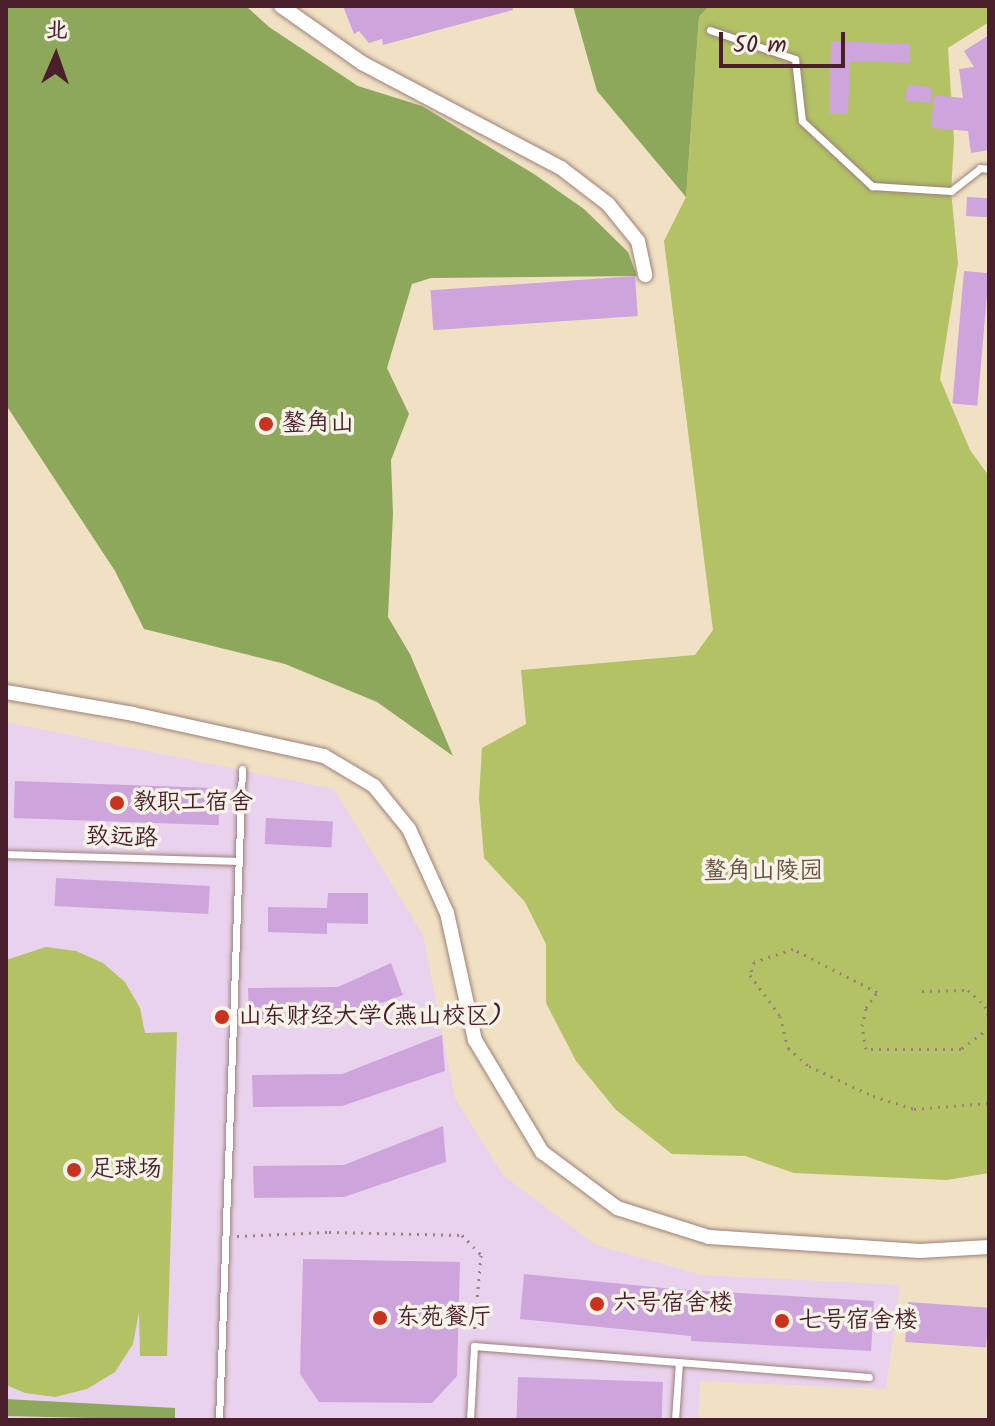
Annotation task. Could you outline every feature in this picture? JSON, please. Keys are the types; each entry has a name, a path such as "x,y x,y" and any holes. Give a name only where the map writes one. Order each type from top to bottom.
{"street":[{"path":"281,6 362,63 561,168 608,204 638,241 645,275"},
{"path":"6,692 133,714 324,756 374,786 409,829 447,913 475,1040 542,1152 617,1208 709,1237 920,1251 989,1247"}],"lane":[{"path":"710,30 795,59 802,121 872,186 951,191 980,168 989,169"},
{"path":"219,1420 242,769"},
{"name":"致远路","path":"6,854 237,861"},
{"path":"470,1420 474,1346 869,1377"},
{"path":"675,1420 679,1362"}],"path":[{"path":"989,1028 961,1049 866,1049 862,1026 866,1008 877,992 793,949 754,962 750,975 780,1016 788,1048 809,1066 873,1096 914,1109 989,1103"},
{"path":"922,991 968,990 985,1006 989,1017"},
{"path":"226,1236 329,1232 462,1235 481,1255 474,1346"}],"shaded area":[{"name":"山东财经大学(燕山校区)","path":"6,722 334,789 423,935 455,1098 503,1175 596,1245 702,1275 900,1285 886,1389 700,1381 698,1420 6,1420"}],"green space":[{"path":"6,6 246,6 269,27 358,86 422,106 534,174 584,209 628,252 637,276 431,278 412,284 387,368 409,414 391,460 393,514 388,617 410,654 453,756 377,702 285,664 144,629 115,571 6,405"},
{"path":"573,6 709,6 699,17 686,197 597,91"},
{"name":"鳌角山陵园","path":"709,6 989,6 989,22 948,48 954,141 951,191 958,263 940,379 970,450 989,476 989,1173 947,1180 794,1173 745,1156 672,1154 616,1110 576,1061 546,1003 546,944 525,902 484,858 479,798 482,748 526,724 521,670 695,655 713,630 664,241 686,197 699,17"},
{"path":"46,947 76,951 103,963 125,982 140,1008 145,1033 177,1032 167,1356 140,1356 139,1312 133,1344 115,1372 87,1389 55,1397 25,1393 6,1385 6,960"},
{"path":"6,1399 175,1408 175,1420 6,1416"}],"building":[{"path":"343,6 512,6 513,10 383,45 382,39 369,43 359,31 354,34"},
{"path":"989,35 989,150 971,153 968,131 931,128 934,95 963,98 959,69 974,67 964,51"},
{"path":"831,41 910,44 910,63 850,61 848,114 829,114"},
{"path":"907,85 932,87 931,103 906,101"},
{"path":"967,197 989,198 988,217 966,216"},
{"path":"964,271 989,273 977,406 952,403"},
{"path":"635,276 638,316 433,330 430,290"},
{"name":"教职工宿舍","path":"15,781 220,788 219,825 14,818"},
{"name":"教职工宿舍","path":"266,818 333,822 332,847 265,844"},
{"path":"56,878 210,886 208,914 55,906"},
{"path":"328,893 368,893 368,924 327,923 327,934 268,932 268,907 327,908"},
{"path":"391,963 403,995 338,1019 249,1020 248,988 338,987"},
{"path":"442,1035 445,1071 342,1106 253,1107 252,1075 342,1074"},
{"path":"443,1126 446,1162 344,1197 254,1198 253,1166 344,1165"},
{"name":"东苑餐厅","path":"303,1259 460,1262 457,1376 432,1403 319,1402 300,1374"},
{"path":"524,1274 673,1289 874,1301 871,1351 691,1341 691,1336 520,1319"},
{"path":"908,1302 989,1308 986,1348 905,1342"},
{"path":"518,1377 663,1382 662,1420 516,1420"}],"place":[{"name":"鏊角山","path":"266,424"},
{"name":"教职工宿舍","path":"117,803"},
{"name":"山东财经大学(燕山校区)","path":"222,1017"},
{"name":"足球场","path":"74,1170"},
{"name":"六号宿舍楼","path":"597,1304"},
{"name":"东苑餐厅","path":"380,1318"},
{"name":"七号宿舍楼","path":"782,1321"}]}
